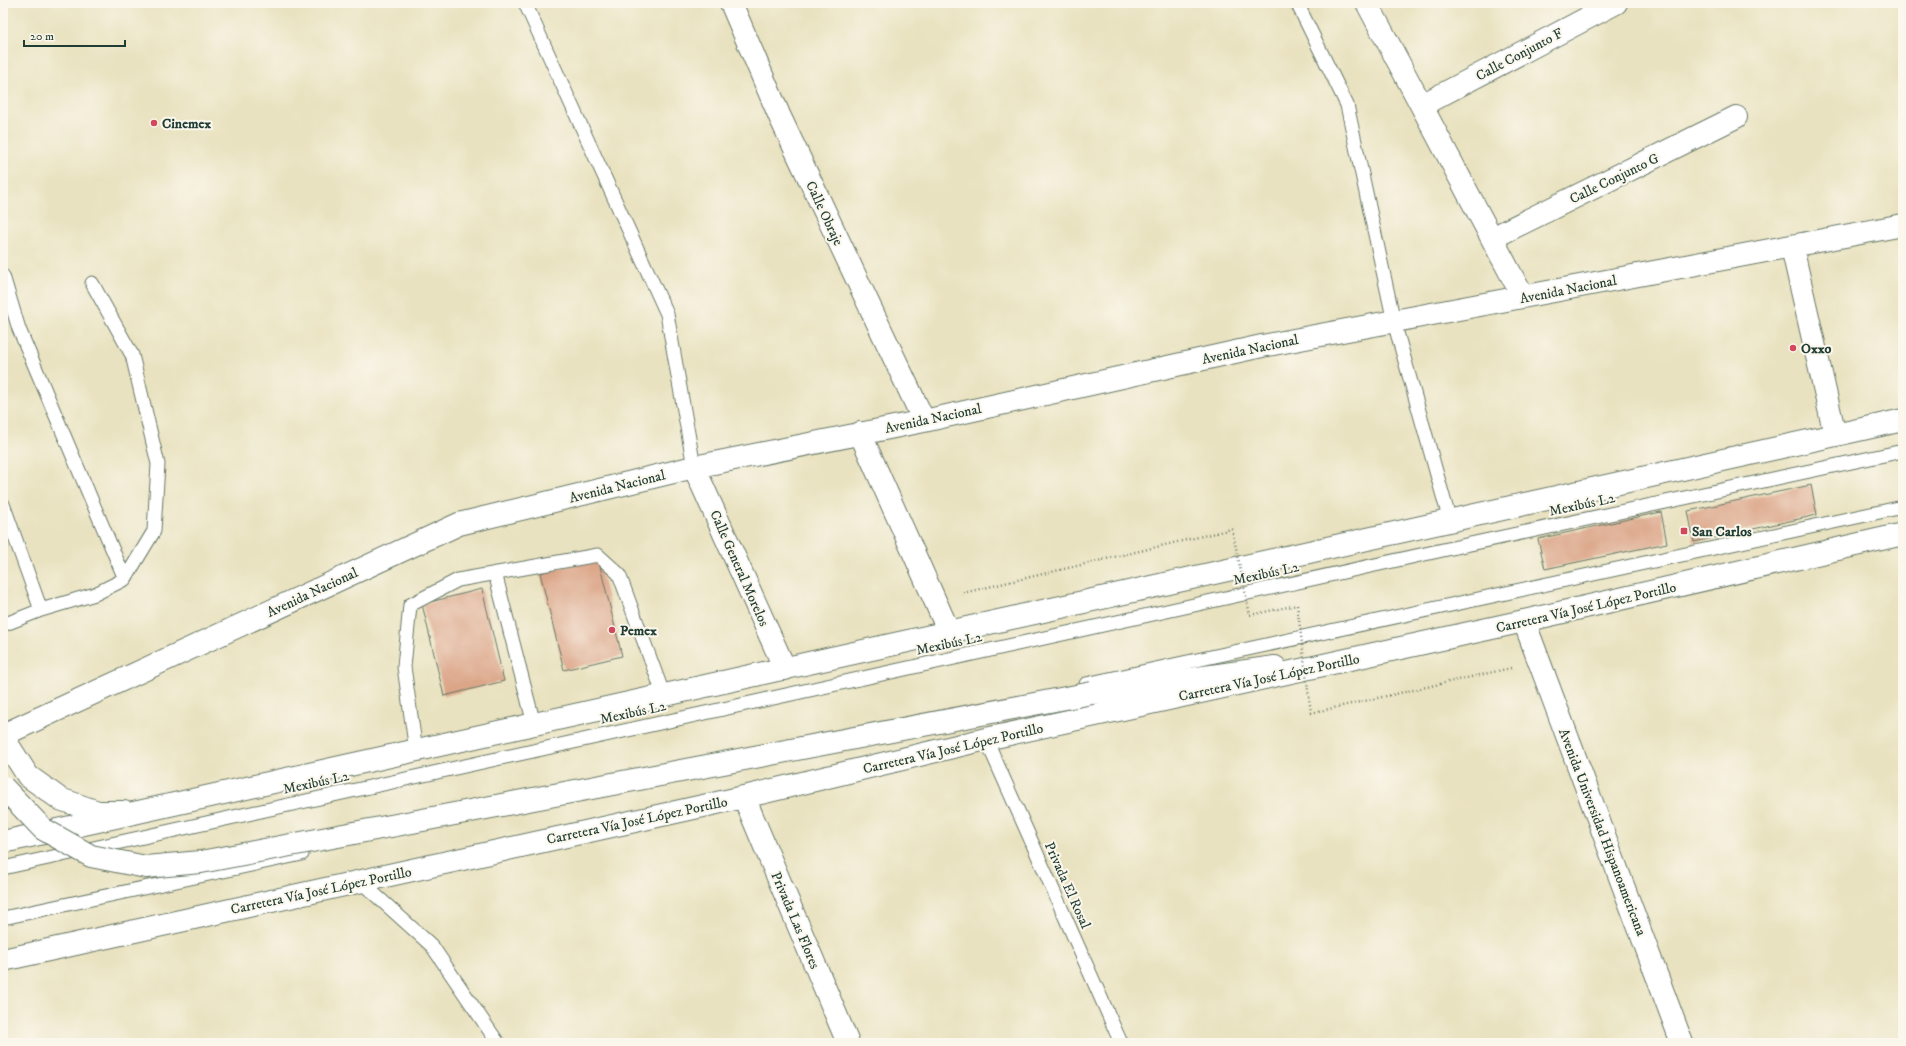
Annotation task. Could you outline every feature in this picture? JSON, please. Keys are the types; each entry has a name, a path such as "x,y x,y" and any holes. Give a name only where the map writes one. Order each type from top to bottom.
{"main road":[{"name":"Calle Obraje","path":"731,3 780,117 924,421"},
{"path":"1368,3 1523,297"},
{"name":"Calle Conjunto F","path":"1422,105 1616,3"},
{"name":"Calle Conjunto G","path":"1492,238 1736,117"},
{"name":"Avenida Nacional","path":"3,736 458,524 694,467 924,421 1262,346 1903,225"},
{"path":"1792,247 1835,435"},
{"path":"3,842 1903,420"},
{"path":"860,433 949,632"},
{"name":"Calle General Morelos","path":"694,467 785,669"},
{"name":"Carretera Vía José López Portillo","path":"3,960 744,797 986,739 1524,621 1903,534"},
{"name":"Avenida Universidad Hispanoamericana","path":"1524,621 1682,1043"},
{"path":"3,787 43,829 91,856 146,867 208,860 1092,693 1395,649"},
{"path":"3,736 28,776 60,799 98,812 137,813"},
{"name":"Privada Las Flores","path":"744,797 848,1043"}],"lane":[{"path":"526,3 667,314 694,467"},
{"path":"1297,3 1347,105 1394,322 1450,521"},
{"path":"3,276 19,329 125,579"},
{"path":"3,625 41,610 95,594 125,579 154,531 158,464 132,355 92,283"},
{"name":"Mexibús L2","path":"3,868 1461,546 1903,451"},
{"path":"3,504 41,610"},
{"path":"3,918 1903,507"},
{"path":"416,751 404,667 410,605 458,580 598,555 620,574 664,696"},
{"path":"495,573 534,724"},
{"name":"Privada El Rosal","path":"986,739 1121,1043"},
{"path":"360,881 432,946 498,1043"}],"path":[{"path":"935,600 1232,529 1250,615 1297,605 1311,713 1511,668"}],"building":[{"path":"1811,485 1817,515 1694,542 1688,511"},
{"path":"1661,512 1667,543 1545,569 1538,539"},
{"path":"598,558 622,656 564,670 540,573"},
{"path":"482,589 504,681 444,696 422,604"}],"place":[{"name":"Cinemex","path":"154,123"},
{"name":"Oxxo","path":"1793,348"},
{"name":"San Carlos","path":"1684,531"},
{"name":"Pemex","path":"612,630"}]}
